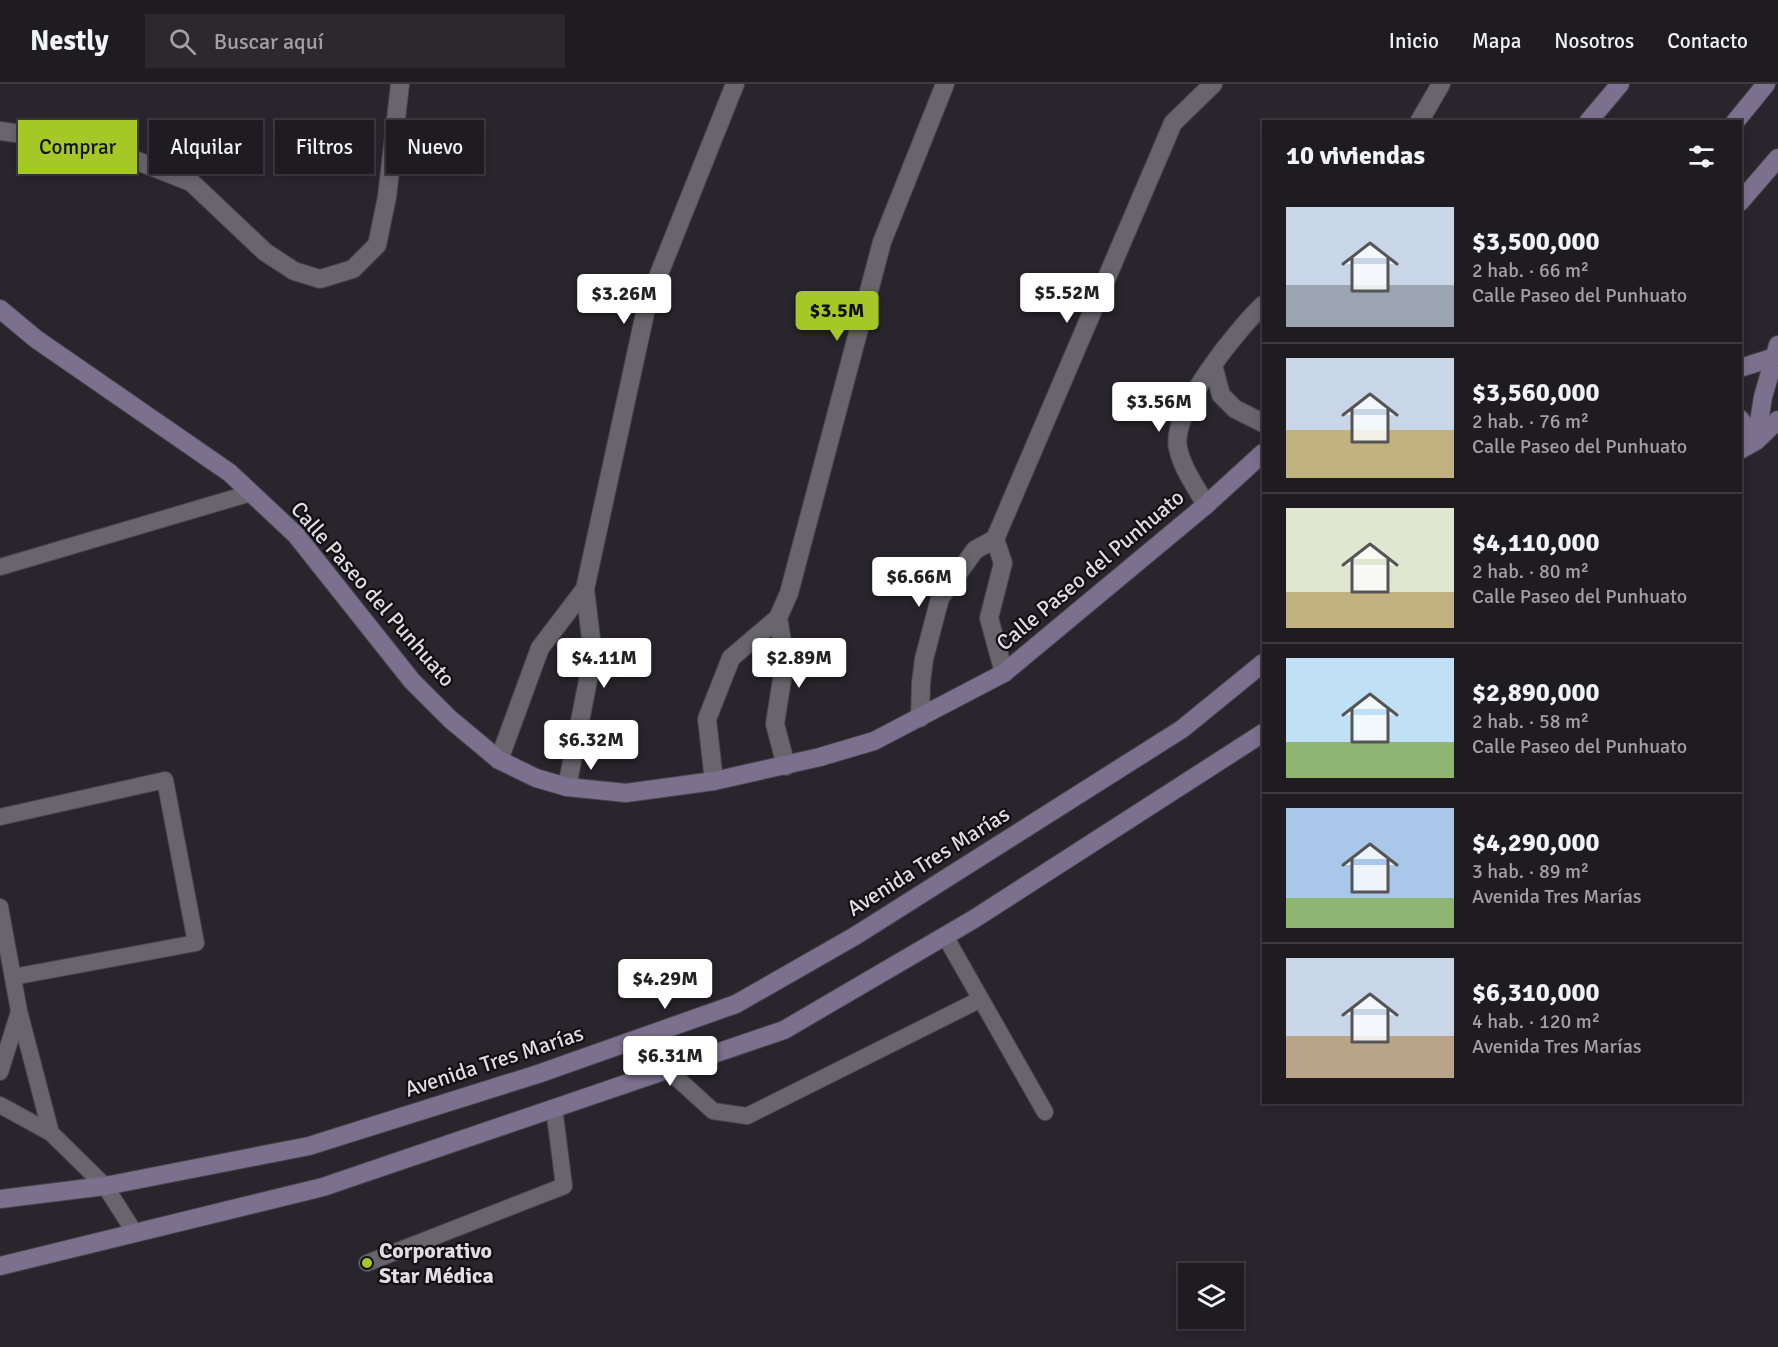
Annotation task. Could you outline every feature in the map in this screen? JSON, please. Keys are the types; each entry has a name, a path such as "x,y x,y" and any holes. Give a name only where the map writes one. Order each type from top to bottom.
{"main road":[{"path":"1590,120 1620,84"},
{"path":"1737,120 1766,84"},
{"path":"1742,200 1778,158"},
{"name":"Calle Paseo del Punhuato","path":"0,309 36,339 230,473 296,535 412,681 450,719 499,760 536,778 567,786 626,793 714,781 820,758 874,741 920,718 1004,673 1206,505 1262,454"},
{"path":"1742,367 1776,353"},
{"path":"1748,446 1776,353"},
{"path":"1748,446 1778,420"},
{"path":"1742,426 1748,446"},
{"name":"Avenida Tres Marías","path":"0,1198 105,1186 309,1146 538,1074 736,1004 855,936 1182,729 1262,664"},
{"path":"0,1266 323,1187 784,1030 945,936 1262,734"}],"street":[{"path":"0,130 94,144 191,182 265,252 294,271 320,279 353,269 376,245 387,197 400,84"},
{"path":"567,786 593,655 585,589 647,304 735,84"},
{"path":"714,781 708,719 731,658 778,618 789,593 882,242 945,84"},
{"path":"920,718 924,659 940,598 975,550 995,539 1173,123 1213,84"},
{"path":"1420,120 1441,84"},
{"name":"Calle Paseo del Punhuato","path":"1206,505 1185,467 1177,446 1178,433 1195,390 1242,326 1262,306"},
{"path":"1213,365 1221,395 1235,409 1262,422"},
{"name":"Calle Paseo del Punhuato","path":"995,539 1004,563 989,618 1004,673"},
{"path":"499,760 540,648 585,589"},
{"path":"778,618 784,660 775,724 786,766"}],"lane":[{"path":"0,567 251,493"},
{"path":"0,817 165,780 196,943 13,977"},
{"path":"0,907 19,1011 51,1133"},
{"path":"945,936 1045,1112"},
{"path":"668,1069 713,1111 747,1116 980,1000"},
{"path":"0,1072 19,1011"},
{"path":"0,1105 51,1133 105,1186 135,1233"},
{"path":"367,1263 564,1186 554,1108"}],"place":[{"name":"Corporativo Star Médica","path":"367,1263"}]}
